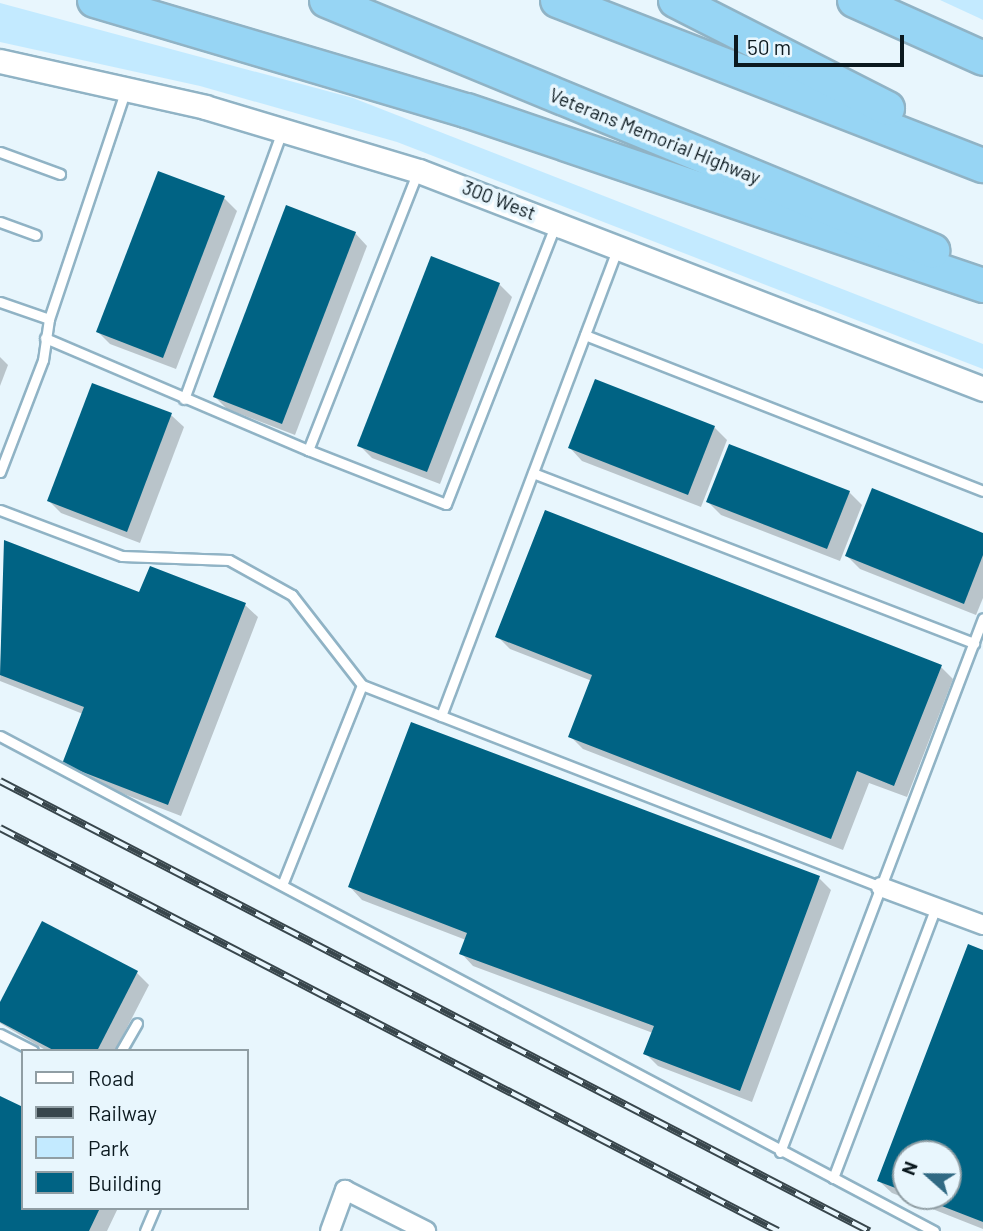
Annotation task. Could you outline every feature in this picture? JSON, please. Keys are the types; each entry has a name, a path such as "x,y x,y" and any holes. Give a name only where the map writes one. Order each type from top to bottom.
{"highway":[{"path":"94,0 441,103 983,285"},
{"name":"Veterans Memorial Highway","path":"326,0 983,271"},
{"path":"557,0 983,165"},
{"path":"675,0 983,157"},
{"path":"854,0 983,58"}],"street":[{"name":"300 West","path":"0,61 127,88 283,128 419,171 557,222 983,389"},
{"path":"881,887 983,925"},
{"path":"330,1231 345,1189 426,1231"}],"lane":[{"path":"0,472 43,360 49,319 127,88"},
{"path":"184,399 283,128"},
{"path":"0,152 60,174"},
{"path":"308,450 419,171"},
{"path":"0,222 36,235"},
{"path":"45,338 184,399 446,503 557,222"},
{"path":"441,716 618,246"},
{"path":"0,302 49,319"},
{"path":"585,335 983,491"},
{"path":"533,473 974,643"},
{"path":"0,510 122,556 229,559 292,594 362,685 881,887"},
{"path":"780,1152 983,618"},
{"path":"282,886 362,685"},
{"path":"0,736 780,1152 934,1231"},
{"path":"833,1178 936,907"},
{"path":"122,1049 137,1023"},
{"path":"0,1034 29,1049"},
{"path":"145,1231 154,1210"}],"green space":[{"path":"940,0 983,0 983,20 979,18"},
{"path":"0,3 353,98 983,344 983,369 397,142 200,86 0,42"}],"building":[{"path":"158,171 225,196 163,358 96,332"},
{"path":"286,205 356,232 282,424 213,397"},
{"path":"431,256 500,283 427,472 357,446"},
{"path":"595,379 715,426 688,495 568,448"},
{"path":"92,383 172,413 127,532 47,501"},
{"path":"729,444 850,491 827,549 706,502"},
{"path":"872,488 983,533 983,555 964,604 845,556"},
{"path":"545,510 942,665 894,786 857,771 831,839 568,737 592,675 495,637"},
{"path":"4,540 139,592 150,566 246,603 168,805 62,764 84,707 0,675"},
{"path":"411,722 820,876 740,1091 643,1054 654,1026 459,954 467,933 348,887"},
{"path":"42,921 138,971 98,1049 51,1049 0,1022 0,1002"},
{"path":"968,944 983,950 983,1222 952,1210 962,1210 962,1140 893,1140"},
{"path":"0,1096 21,1106 21,1210 99,1210 89,1231 0,1231"},
{"path":"892,1142 892,1187 877,1181"}],"railway":[{"path":"0,781 869,1231"},
{"path":"0,828 778,1231"}]}
